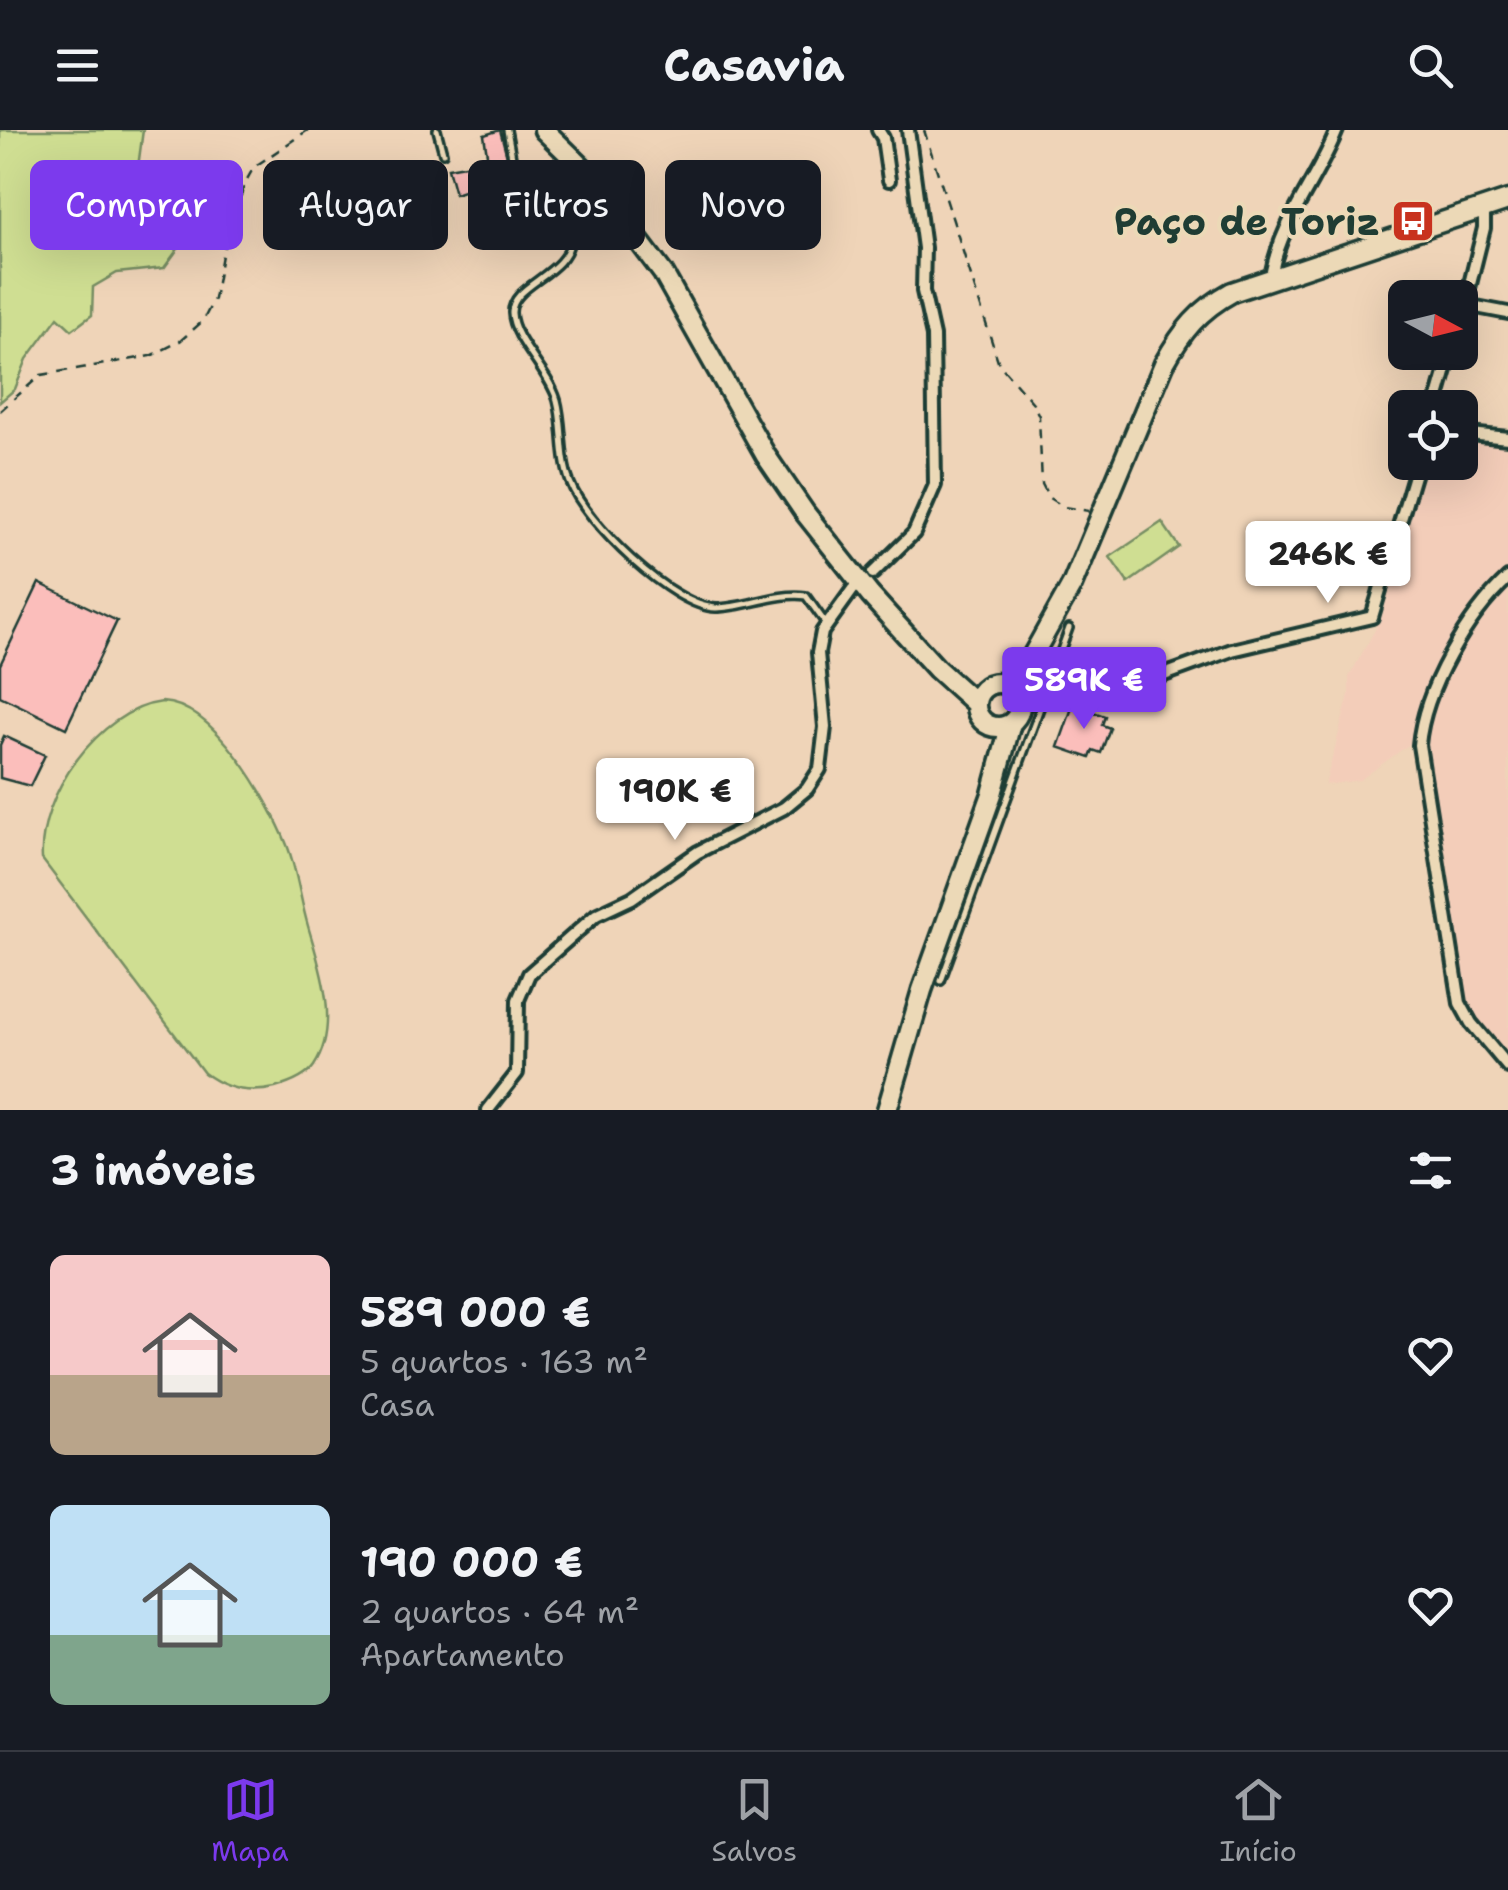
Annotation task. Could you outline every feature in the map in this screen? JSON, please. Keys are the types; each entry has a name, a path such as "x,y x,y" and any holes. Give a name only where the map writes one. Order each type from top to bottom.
{"main road":[{"path":"544,130 587,172 653,259 766,456 849,569 938,669 976,704 995,748 997,766"},
{"path":"1018,697 1041,641 1072,585 1164,364 1182,330 1208,305 1271,277 1508,200"},
{"path":"976,704 980,693 1041,641"},
{"path":"887,1110 922,990 992,794 997,766 1020,710 1014,688 949,677"},
{"path":"984,722 996,727 1013,721"}],"street":[{"path":"878,130 890,180"},
{"path":"873,572 914,533 935,485 933,336 923,291 924,248 908,130"},
{"path":"1271,277 1275,253 1296,206 1338,130"},
{"path":"1472,280 1484,228 1484,209"},
{"path":"1478,307 1508,313"},
{"path":"1478,434 1508,438"},
{"path":"1164,675 1232,650 1372,616 1413,480"},
{"path":"1508,578 1442,668 1421,725 1419,745 1460,1002 1508,1067"},
{"path":"488,1110 517,1074 518,1000 529,974 596,915 632,898 698,852 784,808 807,789 820,769 825,727 818,653 826,624 853,589"}],"lane":[{"path":"436,130 443,154"},
{"path":"508,130 514,168 565,220 570,238 563,262 521,294 512,315 518,333 549,376 563,430 568,478 580,505 629,559 682,594 713,608 806,596 826,624"},
{"path":"942,981 1070,628"},
{"path":"1018,697 1039,708"},
{"path":"1013,721 1034,726"}],"path":[{"path":"0,411 41,375 151,356 180,341 203,322 214,300 222,255 244,183 265,158 308,130"},
{"path":"924,130 981,301 988,335 1000,364 1033,403 1038,416 1042,484 1050,498 1064,507 1101,514"}],"shaded area":[{"path":"1478,438 1508,442 1508,1068 1466,1017 1415,740 1360,780 1325,785 1349,695 1349,677 1376,628 1374,614 1412,480 1478,480"}],"green space":[{"path":"0,130 143,130 139,160 30,160 30,250 177,250 164,268 117,273 93,287 92,315 72,330 58,317 27,359 15,389 0,402"},
{"path":"1162,522 1179,547 1128,583 1110,557"},
{"path":"162,702 182,707 201,719 238,757 279,826 290,855 322,978 327,1015 322,1050 314,1066 302,1077 280,1086 238,1089 204,1073 42,859 50,809 76,760 116,721"}],"building":[{"path":"500,130 508,160 488,160 484,135"},
{"path":"468,164 468,190 455,194 448,168"},
{"path":"39,583 117,621 66,728 0,696 0,665"},
{"path":"1073,705 1105,716 1102,725 1110,728 1101,753 1093,750 1090,758 1058,747"},
{"path":"4,736 45,755 30,786 0,778 0,745"}],"place":[{"name":"Paço de Toriz","path":"1413,221"}]}
